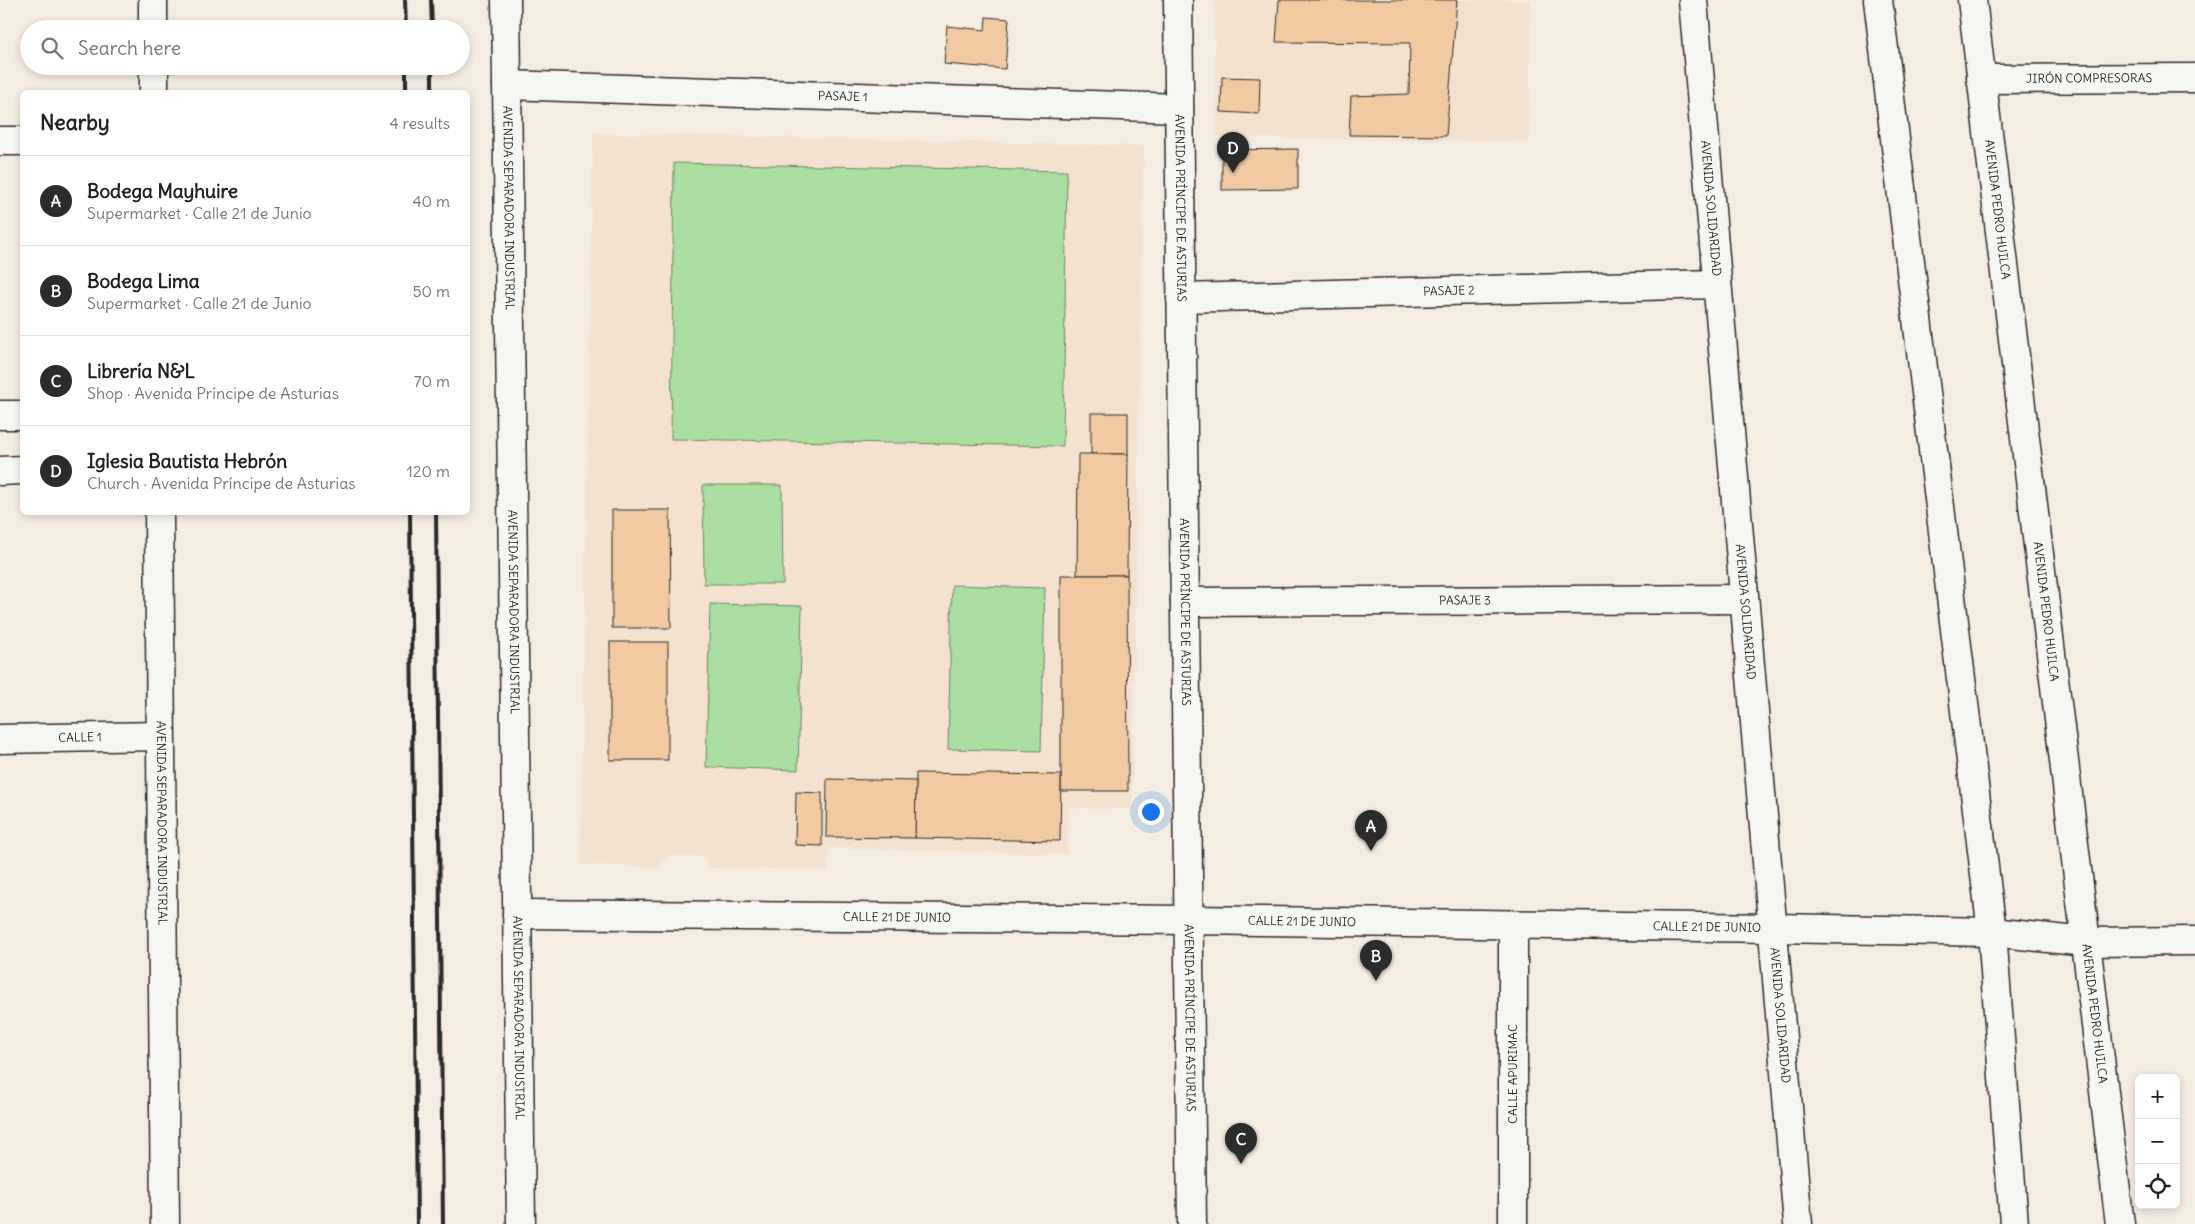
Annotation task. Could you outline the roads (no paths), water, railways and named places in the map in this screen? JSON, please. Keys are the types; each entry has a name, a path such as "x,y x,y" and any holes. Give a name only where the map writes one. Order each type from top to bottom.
{"street":[{"path":"153,0 153,20"},
{"name":"AVENIDA SEPARADORA INDUSTRIAL","path":"506,0 521,1224"},
{"name":"AVENIDA PRÍNCIPE DE ASTURIAS","path":"1178,0 1192,1224"},
{"name":"AVENIDA SOLIDARIDAD","path":"1693,0 1798,1224"},
{"path":"1878,0 1992,932 2014,1224"},
{"name":"AVENIDA PEDRO HUILCA","path":"1972,0 2120,1224"},
{"path":"154,75 154,90"},
{"name":"JIRÓN COMPRESORAS","path":"1981,79 2195,78"},
{"name":"PASAJE 1","path":"507,85 1179,108"},
{"path":"0,141 20,141"},
{"name":"PASAJE 2","path":"1181,298 1717,284"},
{"path":"0,415 20,415"},
{"path":"0,471 20,470"},
{"name":"AVENIDA SEPARADORA INDUSTRIAL","path":"159,515 165,1224"},
{"name":"PASAJE 3","path":"1185,602 1744,599"},
{"name":"CALLE 1","path":"0,740 160,736"},
{"name":"CALLE 21 DE JUNIO","path":"517,914 1773,928 1992,932 2086,942 2195,941"},
{"name":"CALLE APURIMAC","path":"1513,925 1513,1224"}],"railway":[{"path":"405,0 406,20"},
{"path":"431,0 432,20"},
{"path":"406,75 406,90"},
{"path":"432,75 432,90"},
{"path":"410,515 417,1224"},
{"path":"436,515 443,1224"}],"place":[{"name":"Iglesia Bautista Hebrón","path":"1233,173"},
{"name":"Bodega Mayhuire","path":"1371,851"},
{"name":"Bodega Lima","path":"1376,981"},
{"name":"Librería N&L","path":"1241,1164"}]}
